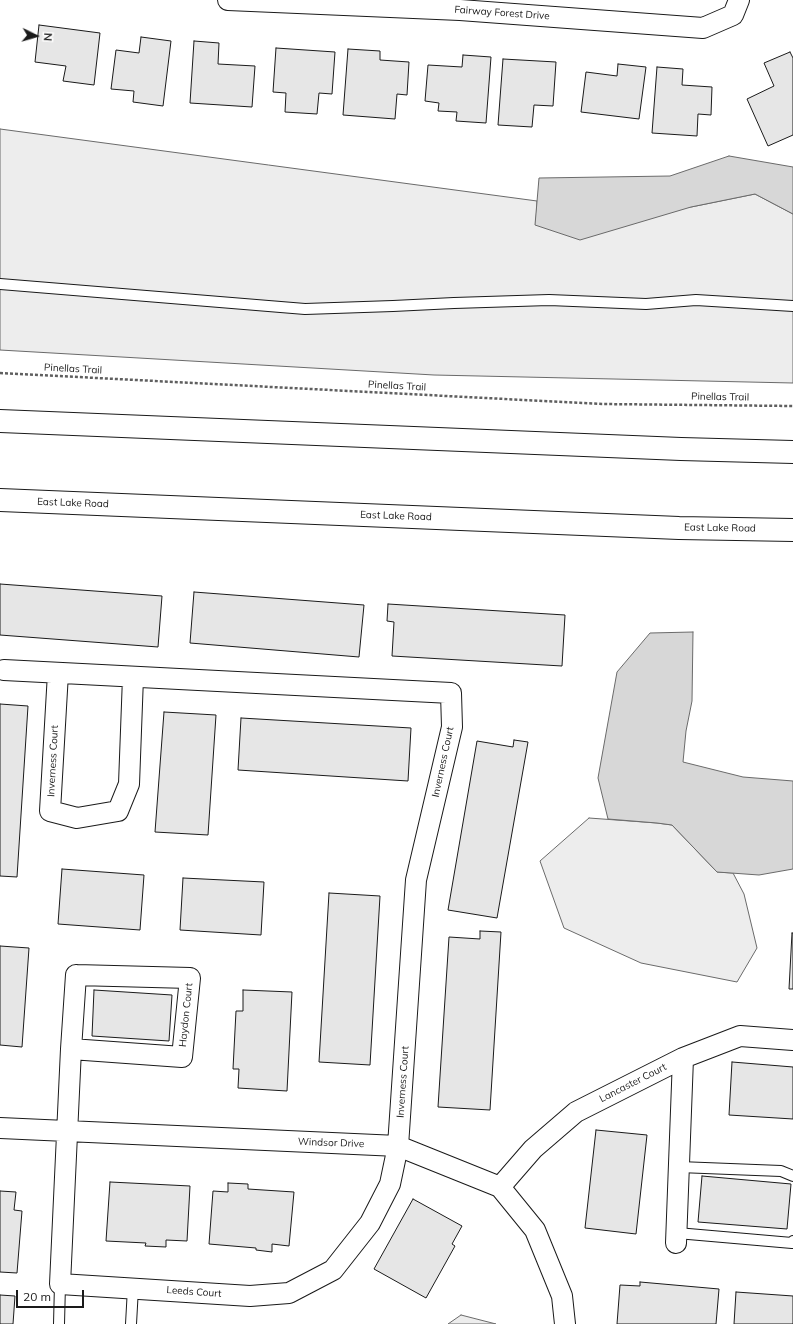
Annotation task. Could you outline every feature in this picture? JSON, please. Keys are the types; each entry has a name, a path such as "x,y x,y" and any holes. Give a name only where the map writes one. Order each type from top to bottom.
{"main road":[{"path":"0,421 650,448 793,452"},
{"name":"East Lake Road","path":"0,500 655,527 793,530"}],"street":[{"name":"Fairway Forest Drive","path":"228,0 460,5 703,28 733,16 739,0"},
{"name":"Inverness Court","path":"4,670 451,693 452,727 416,880 398,1146"},
{"name":"Inverness Court","path":"58,673 50,811 77,818 118,811 129,784 133,677"},
{"name":"Haydon Court","path":"67,1132 71,1049 76,975 190,978 182,1057 71,1049"},
{"name":"Lancaster Court","path":"500,1187 533,1149 576,1112 683,1058 740,1036 793,1040"},
{"path":"676,1238 683,1058"},
{"name":"Windsor Drive","path":"0,1128 398,1146 500,1187 535,1230 562,1296 565,1324"},
{"path":"60,1284 67,1132"},
{"name":"Leeds Court","path":"60,1284 250,1296 289,1293 332,1270 370,1223 390,1184 398,1146"}],"lane":[{"path":"0,284 305,309 549,300 646,304 696,300 793,306"},
{"path":"679,1167 781,1171 793,1176"},
{"path":"676,1238 792,1243 793,1241"},
{"path":"59,1324 60,1284"},
{"path":"131,1324 133,1288"}],"path":[{"name":"Pinellas Trail","path":"0,374 602,404 793,406"}],"shaded area":[{"path":"0,129 537,201 536,225 691,207 755,194 793,214 793,383 434,375 0,350"},
{"path":"729,156 793,167 793,214 755,194 691,207 580,240 535,225 539,178 670,176"},
{"path":"693,632 692,701 686,731 683,762 743,777 793,781 793,869 759,875 717,872 672,825 608,819 598,778 617,672 650,633"},
{"path":"589,818 672,825 717,872 733,873 744,894 757,948 737,982 641,963 564,928 540,861"},
{"path":"461,1315 496,1324 448,1324"}],"building":[{"path":"39,25 100,33 94,85 63,81 66,66 35,62"},
{"path":"141,37 171,41 163,106 133,102 134,91 111,89 116,50 139,53"},
{"path":"194,41 219,43 218,64 255,66 252,107 190,103"},
{"path":"276,48 335,52 332,94 319,93 317,114 285,112 286,93 273,92"},
{"path":"348,49 380,51 380,60 409,62 407,95 397,94 395,119 343,115"},
{"path":"790,52 793,58 793,135 768,146 747,99 774,86 764,63"},
{"path":"463,55 491,57 486,123 456,121 457,112 438,111 439,103 425,101 428,65 462,67"},
{"path":"503,59 556,62 553,106 534,105 532,127 498,125"},
{"path":"618,64 646,67 639,119 581,112 586,72 617,76"},
{"path":"657,67 683,69 682,85 712,87 711,115 698,114 697,136 652,133"},
{"path":"0,584 162,596 158,647 0,635"},
{"path":"194,592 364,605 359,657 190,643"},
{"path":"388,604 565,615 562,666 392,656 394,622 387,621"},
{"path":"0,704 28,706 17,877 0,876"},
{"path":"164,712 216,715 208,835 155,832"},
{"path":"241,718 411,728 408,781 238,770"},
{"path":"514,740 528,742 497,918 448,910 477,741 513,747"},
{"path":"62,869 144,875 140,930 58,924"},
{"path":"183,878 264,882 261,935 180,930"},
{"path":"329,893 380,896 370,1065 319,1062"},
{"path":"480,931 501,932 490,1110 438,1107 449,937 480,939"},
{"path":"792,933 793,989 789,989"},
{"path":"0,946 29,948 22,1047 0,1045"},
{"path":"94,990 172,995 169,1041 92,1036"},
{"path":"243,990 292,992 287,1091 238,1088 239,1069 233,1069 236,1011 243,1011"},
{"path":"732,1062 793,1067 793,1119 729,1115"},
{"path":"596,1130 647,1135 636,1234 585,1228"},
{"path":"702,1176 791,1184 787,1229 698,1222"},
{"path":"110,1182 190,1186 187,1241 166,1240 166,1247 145,1246 146,1243 106,1241"},
{"path":"228,1183 248,1184 248,1189 294,1192 289,1246 272,1244 272,1252 256,1250 256,1248 209,1244 213,1191 228,1192"},
{"path":"0,1191 16,1192 14,1210 22,1211 17,1273 0,1272"},
{"path":"413,1199 462,1226 452,1244 455,1246 426,1298 374,1269"},
{"path":"640,1282 719,1289 716,1324 617,1324 620,1285 640,1286"},
{"path":"736,1292 793,1296 793,1324 734,1324"},
{"path":"0,1295 15,1296 13,1324 0,1324"}]}
